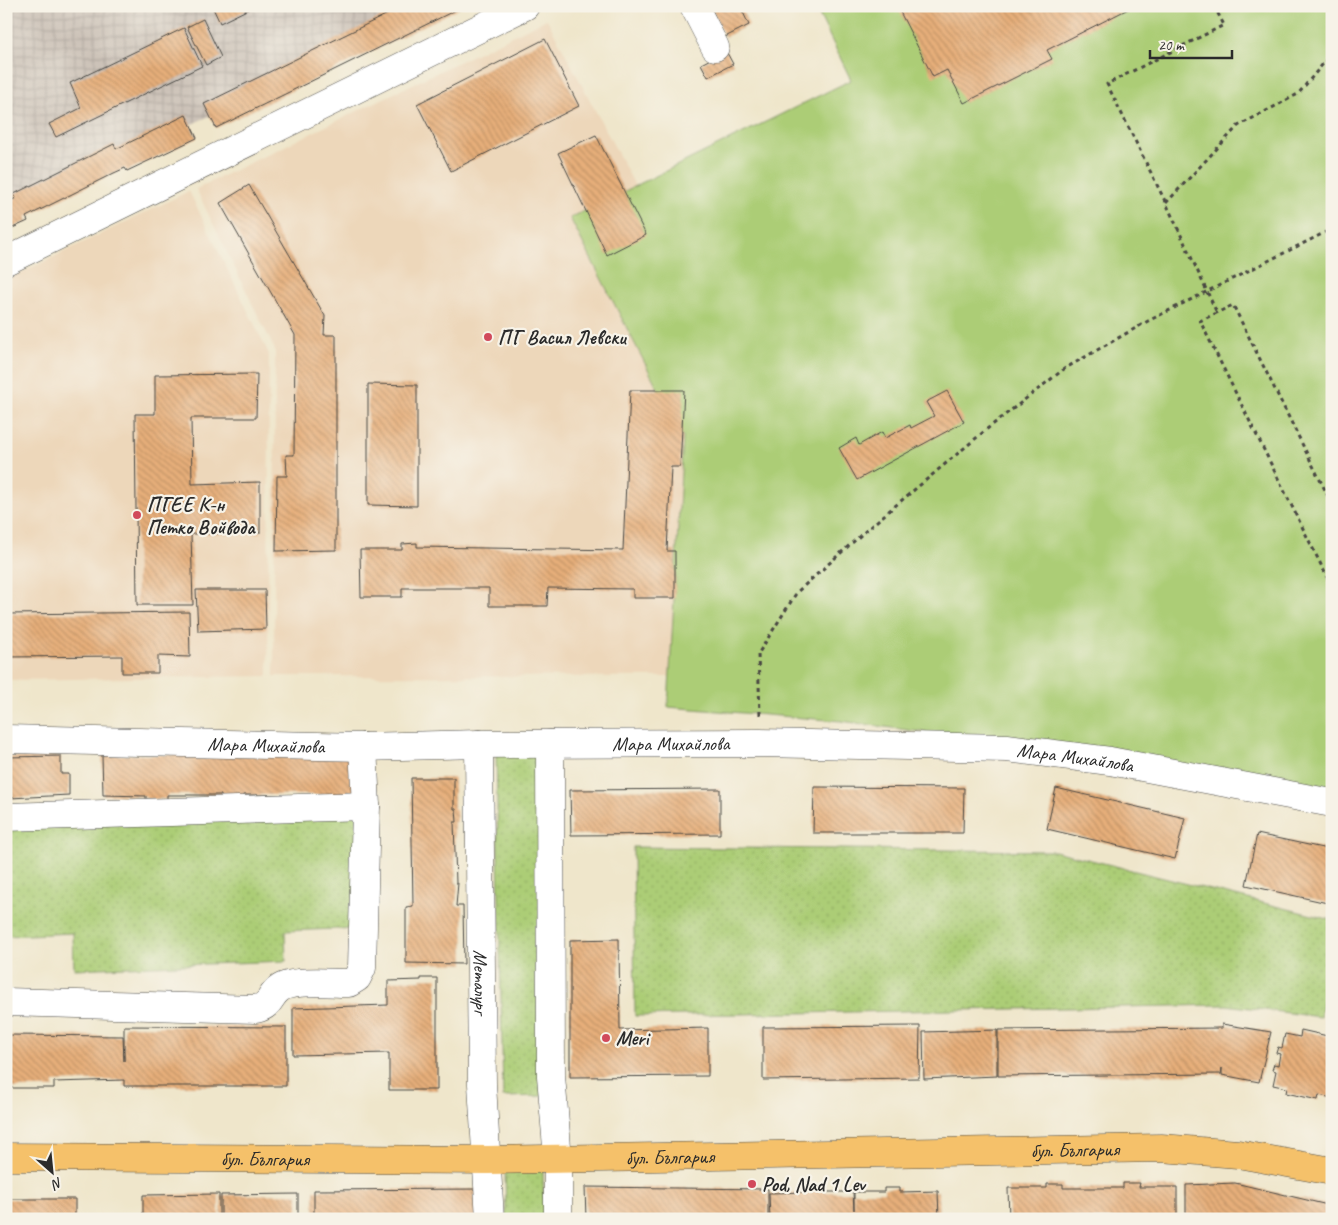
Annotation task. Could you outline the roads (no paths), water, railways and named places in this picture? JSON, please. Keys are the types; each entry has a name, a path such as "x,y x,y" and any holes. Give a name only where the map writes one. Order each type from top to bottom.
{"main road":[{"name":"бул. България","path":"6,1158 488,1160 1161,1148 1238,1154 1332,1171"}],"street":[{"path":"6,261 524,6"},
{"path":"694,6 715,47"},
{"name":"Мара Михайлова","path":"6,739 363,747 479,744 760,743 1007,748 1110,761 1332,803"},
{"name":"Металург","path":"479,744 482,1084 490,1219"},
{"path":"550,744 551,1076 558,1159 558,1219"},
{"path":"6,1002 256,1009 265,1007 278,990 290,984 349,983 357,978 362,968 366,806 363,747"},
{"path":"6,817 366,806"}],"place":[{"name":"ПГ Васил Левски","path":"488,337"},
{"name":"ПГЕЕ К-н Петко Войвода","path":"137,515"},
{"name":"Meri","path":"606,1038"},
{"name":"Pod, Nad 1 Lev","path":"752,1184"}]}
